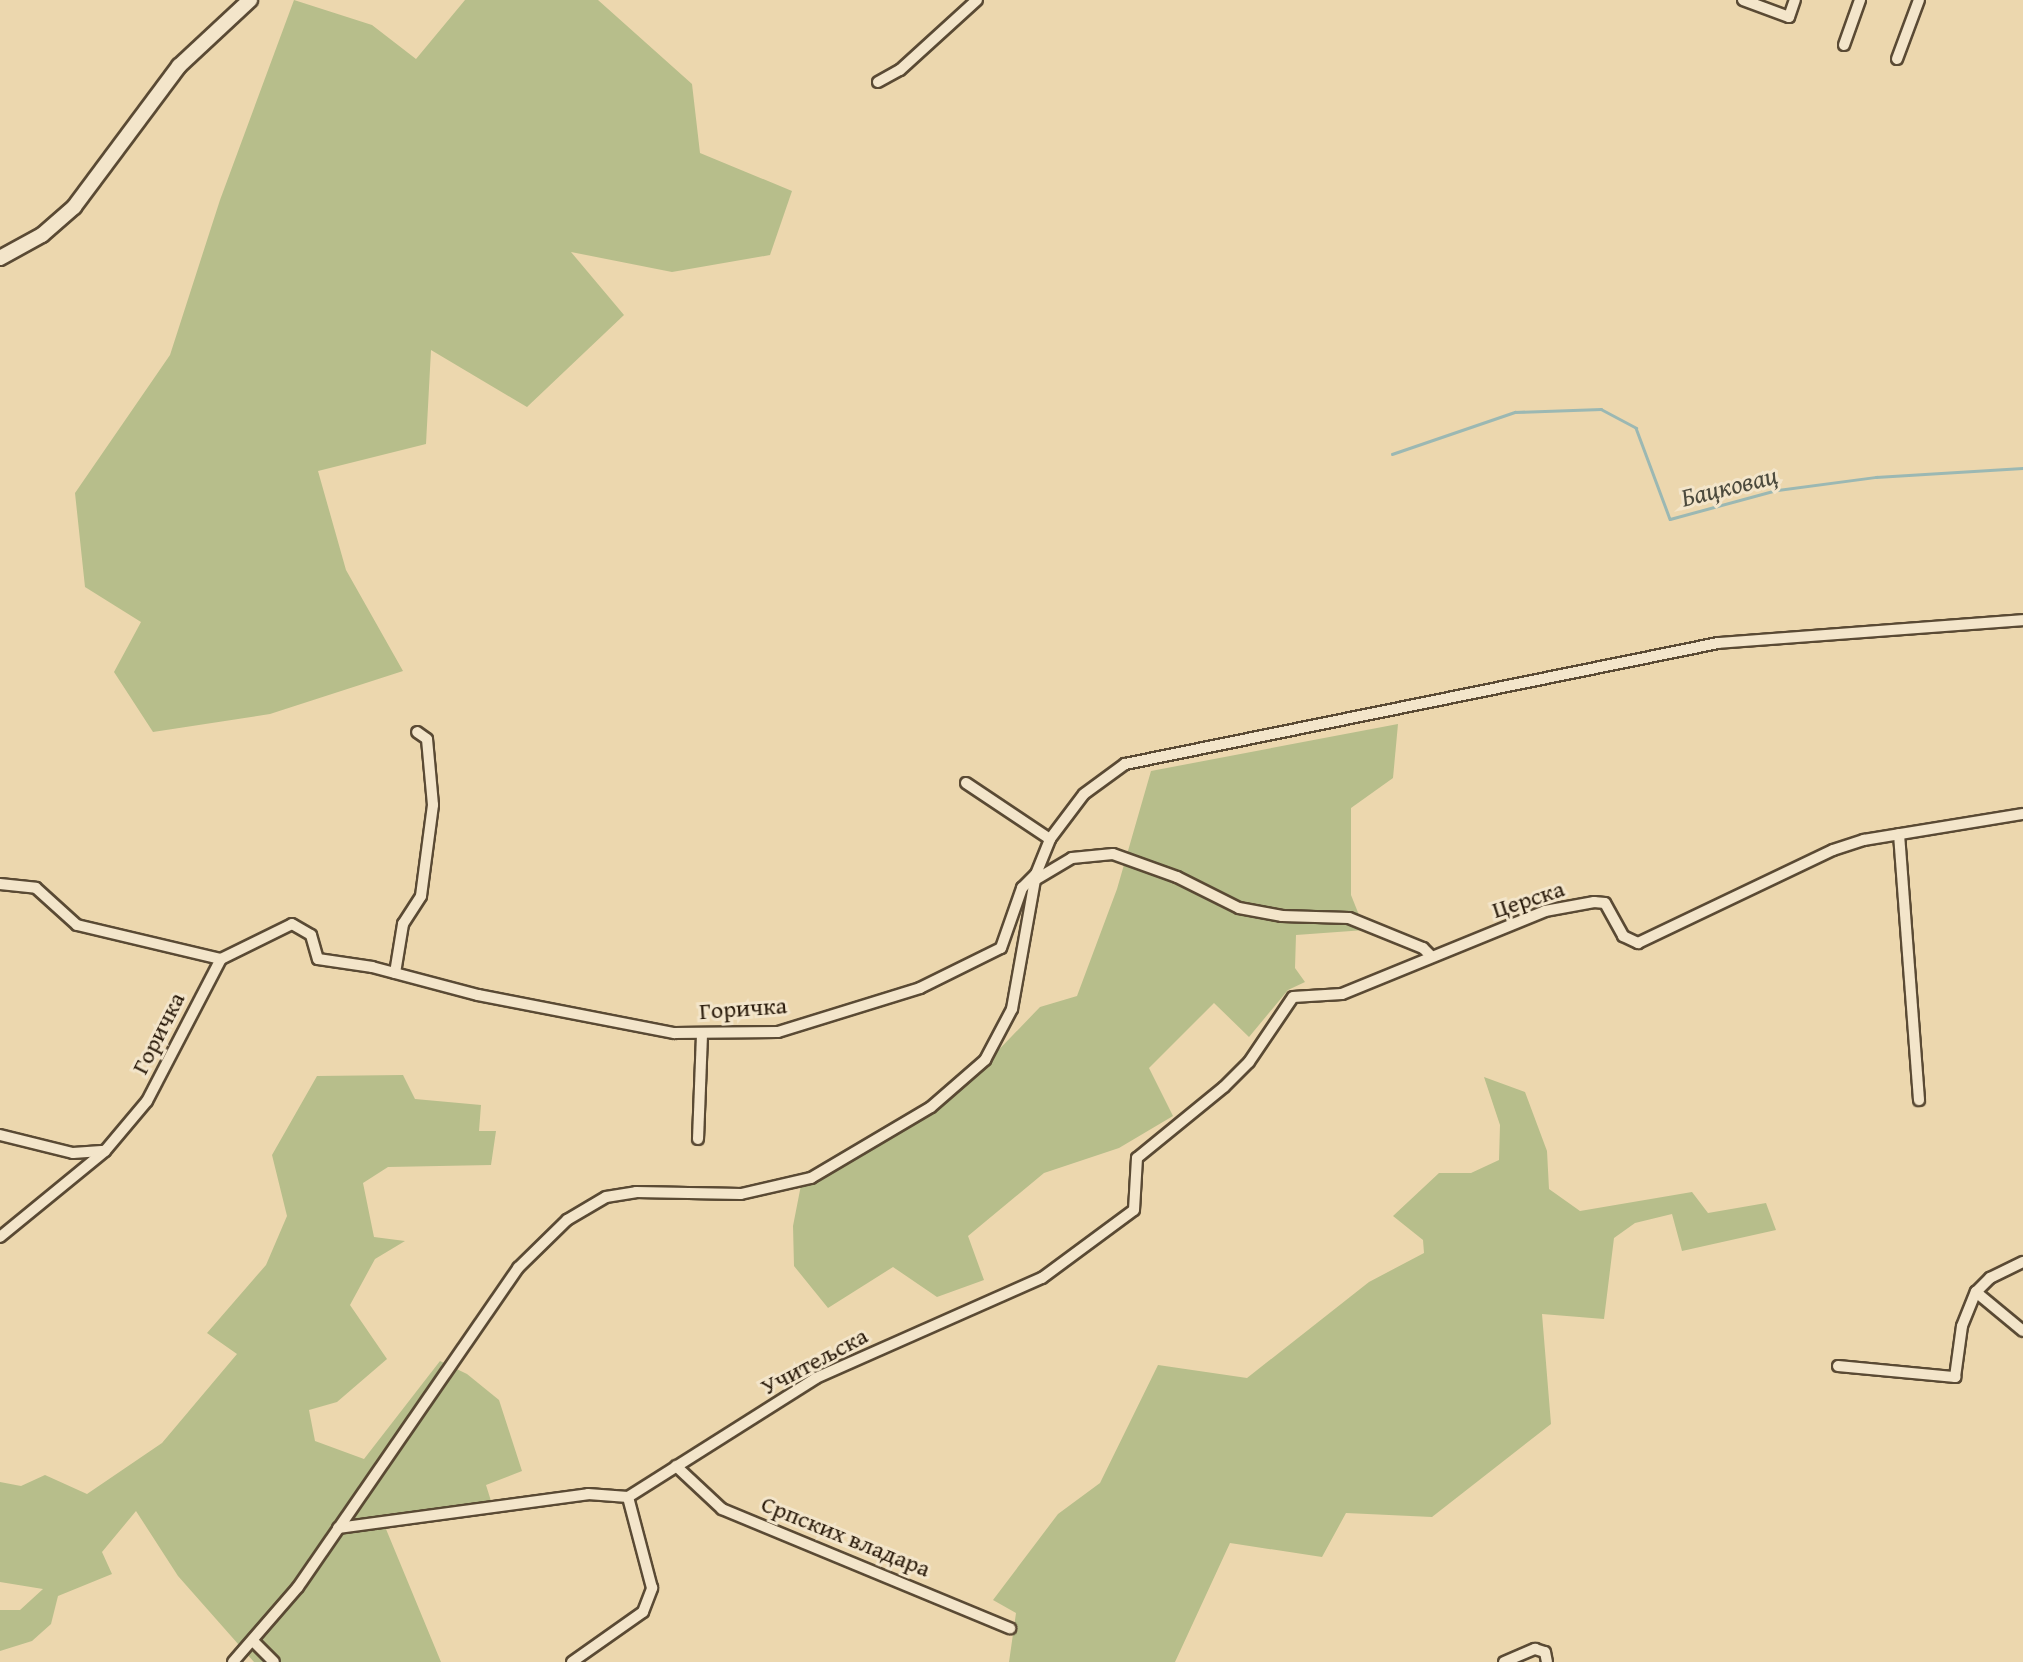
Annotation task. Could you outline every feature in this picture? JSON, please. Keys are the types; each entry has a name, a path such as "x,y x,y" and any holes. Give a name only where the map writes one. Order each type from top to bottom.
{"main road":[{"path":"0,258 42,235 75,207 179,66 250,0"}],"street":[{"path":"878,82 927,47 977,0"},
{"path":"1743,0 1789,17 1795,0"},
{"path":"1844,45 1860,0"},
{"path":"1897,59 1919,0"},
{"path":"233,1662 254,1643 338,1528 503,1289 566,1220 606,1197 636,1192 741,1194 789,1186 811,1178 958,1086 985,1060 1012,1009 1036,877 1050,839 1084,794 1125,764 1718,643 2023,620"},
{"path":"395,973 403,924 421,896 433,805 427,739 416,733"},
{"path":"966,783 1050,839"},
{"name":"Церска","path":"1224,1087 1249,1062 1293,997 1342,994 1545,911 1594,902 1605,903 1623,936 1637,943 1833,850 1899,834 2023,814"},
{"path":"1899,834 1919,1100"},
{"path":"1036,877 1072,858 1113,854 1177,877 1239,908 1282,916 1349,918 1423,948 1431,956"},
{"name":"Горичка","path":"0,1237 105,1151 147,1101 220,959 292,924 311,934 318,958 395,973 491,998 674,1033 779,1032 920,988 1001,948 1022,888 1036,877"},
{"path":"0,884 36,888 77,925 220,959"},
{"path":"698,1139 702,1033"},
{"name":"Учитељска","path":"628,1497 816,1378 1042,1278 1110,1231 1133,1210 1137,1158 1224,1087"},
{"path":"0,1135 73,1153 105,1151"},
{"path":"1838,1366 1955,1377 1962,1325 1976,1292 1990,1278 2023,1262"},
{"path":"1976,1292 2023,1331"},
{"name":"Српских владара","path":"676,1466 722,1508 1010,1628"},
{"path":"338,1528 588,1494 628,1497 652,1588 643,1612 572,1662"},
{"path":"254,1643 274,1662"},
{"path":"1504,1662 1535,1649 1545,1652 1547,1662"}],"green space":[{"path":"294,0 372,25 416,59 465,0 598,0 692,84 700,153 792,191 770,255 672,272 571,252 624,315 527,407 431,350 426,444 318,471 346,570 403,671 270,714 153,732 114,672 141,622 85,587 75,493 170,355 220,200"},
{"path":"1398,724 1393,778 1351,808 1351,895 1365,930 1296,935 1295,968 1305,982 1288,990 1249,1037 1214,1003 1149,1068 1173,1116 1119,1148 1044,1173 968,1236 984,1280 937,1297 893,1267 828,1308 794,1266 793,1226 801,1185 961,1089 1040,1007 1077,996 1117,889 1151,771"},
{"path":"403,1075 415,1099 481,1105 479,1131 496,1131 491,1165 388,1167 363,1183 374,1237 405,1241 375,1259 350,1305 387,1359 337,1402 309,1410 315,1441 364,1459 440,1361 467,1374 499,1400 522,1471 486,1485 491,1501 381,1517 441,1662 254,1662 178,1576 136,1511 102,1552 112,1574 58,1596 51,1624 32,1641 0,1651 0,1610 20,1610 43,1589 0,1582 0,1482 21,1486 45,1475 87,1494 162,1443 237,1354 207,1333 266,1265 287,1216 272,1155 317,1076"},
{"path":"1484,1077 1525,1092 1547,1151 1549,1189 1580,1211 1692,1192 1708,1213 1766,1203 1776,1230 1682,1251 1672,1214 1635,1223 1614,1238 1604,1319 1542,1314 1551,1424 1432,1517 1346,1513 1322,1557 1230,1543 1175,1662 1009,1662 1016,1613 993,1600 1058,1514 1100,1483 1158,1365 1247,1378 1369,1282 1424,1253 1423,1240 1393,1216 1439,1173 1471,1173 1499,1160 1500,1125"}],"waterway":[{"name":"Бацковац","path":"1392,454 1515,412 1601,409 1636,428 1670,519 1777,490 1876,477 2023,468"}]}
